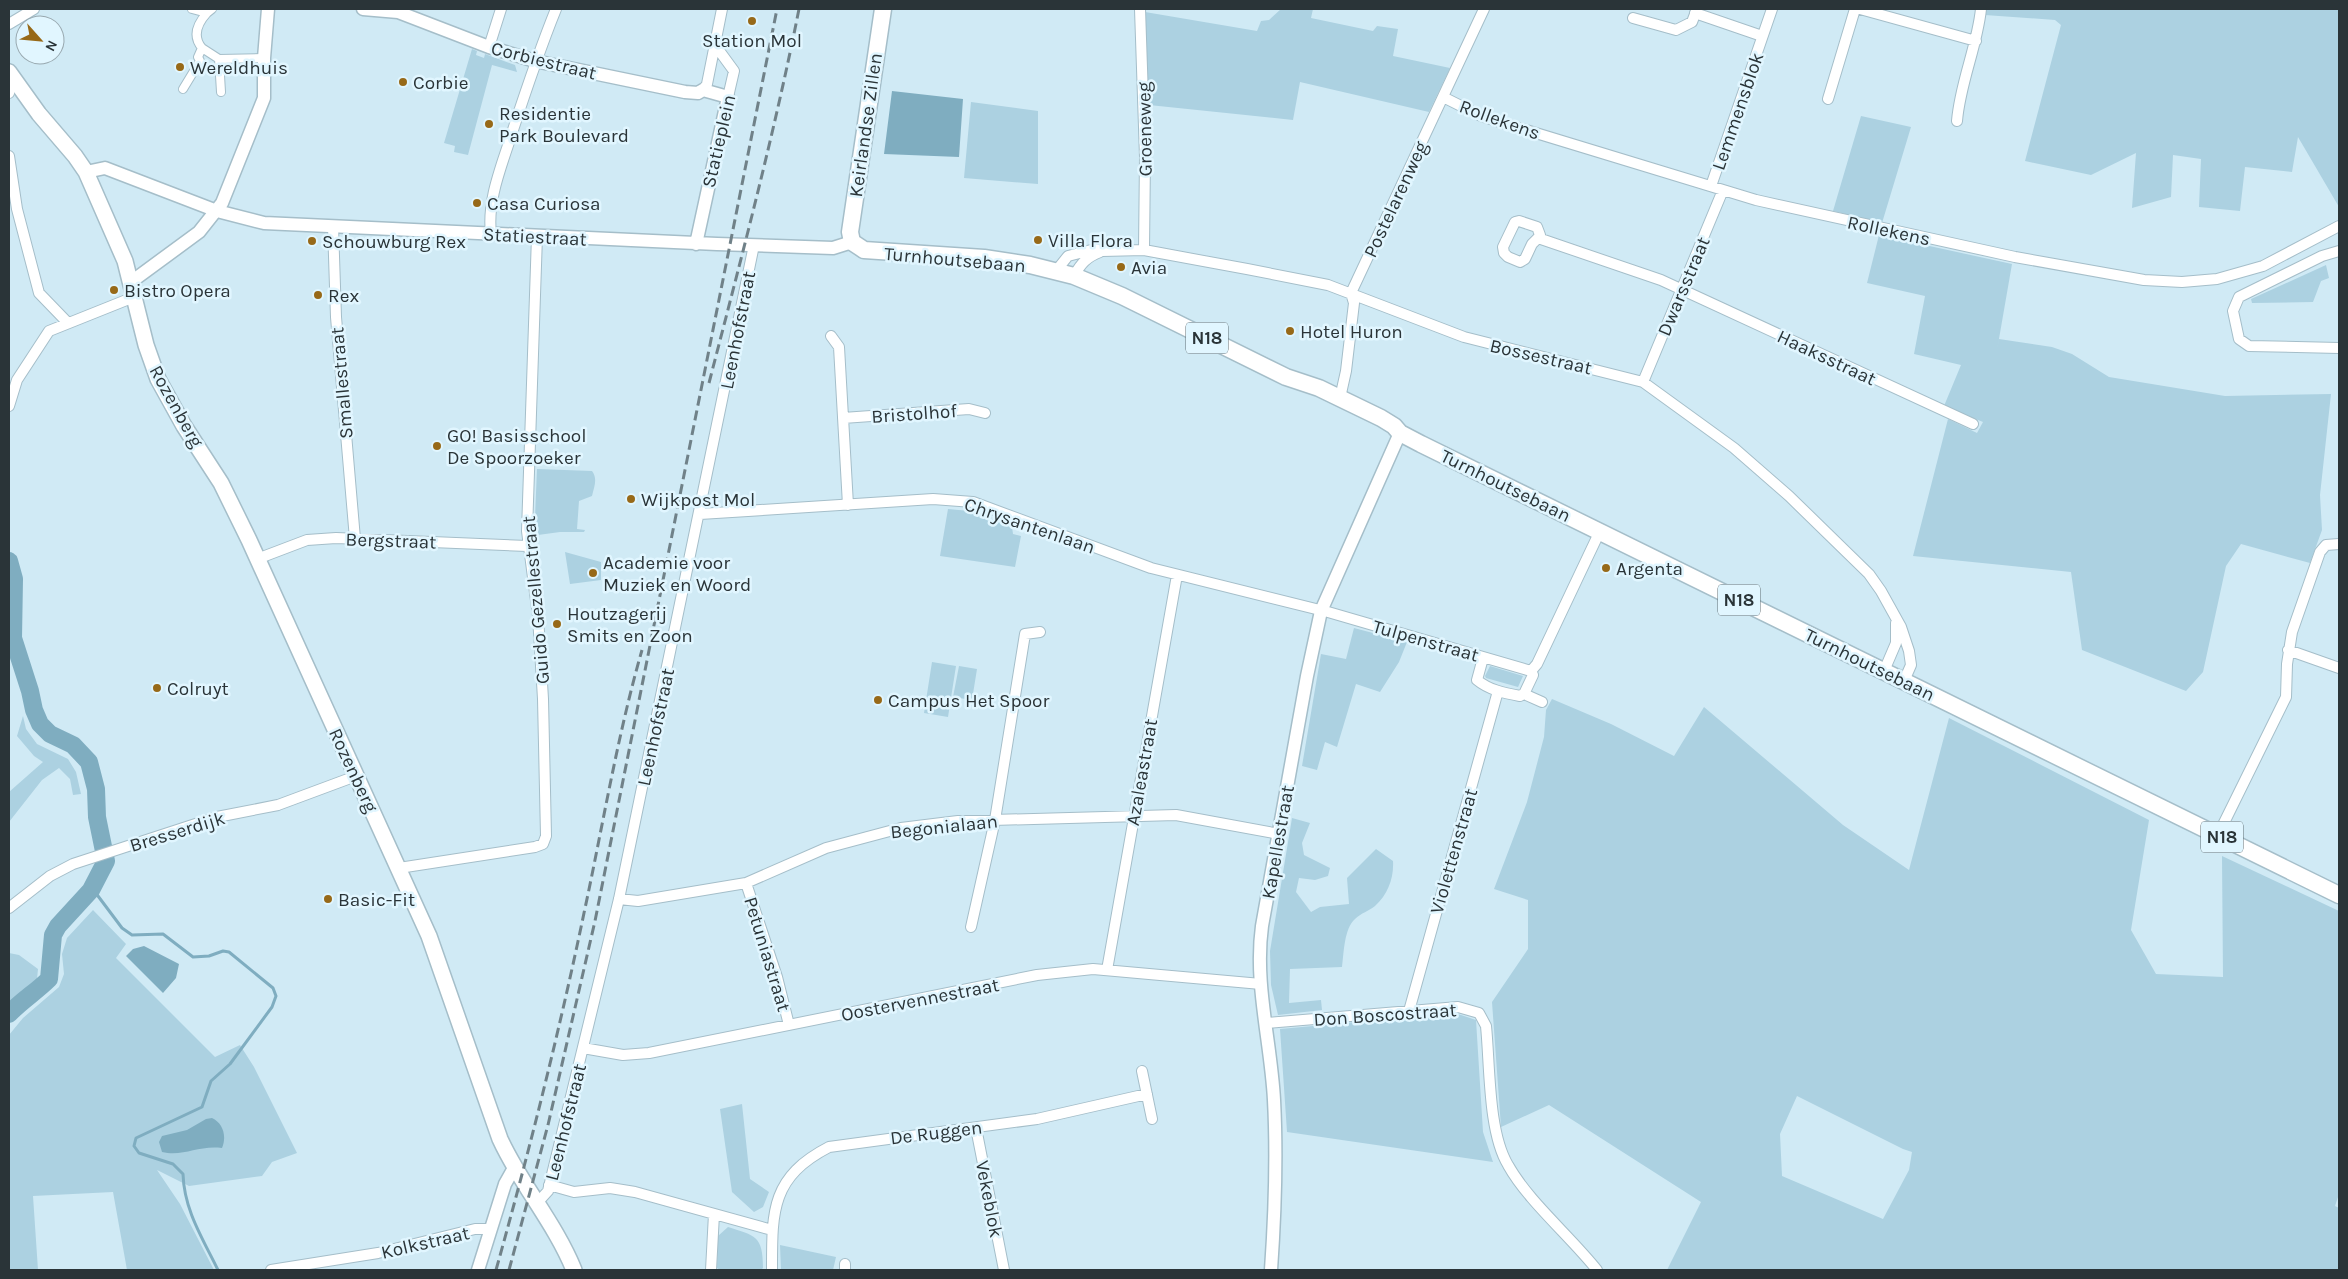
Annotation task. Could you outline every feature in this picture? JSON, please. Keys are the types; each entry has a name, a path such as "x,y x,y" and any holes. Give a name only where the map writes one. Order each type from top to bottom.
{"main road":[{"name":"Keirlandse Zillen","path":"852,242 850,232 884,9"},
{"name":"Rozenberg","path":"10,82 58,135 86,172 120,250 131,282 146,344 158,379 184,426 221,484 257,559 430,936 489,1114 514,1168 538,1202 560,1240 574,1270"},
{"name":"Turnhoutsebaan","path":"852,242 864,250 984,258 1056,271 1074,276 1122,296 1286,377 1319,388 1340,398 1390,423 1400,433 2339,895"},
{"name":"Turnhoutsebaan","path":"1286,377 1290,382 1326,403 1386,434 1395,435 1400,433"}],"street":[{"path":"9,24 34,9"},
{"path":"192,9 210,11 196,34 196,41 202,48 219,59 264,58"},
{"path":"131,282 199,232 217,211 241,158 264,98 264,58 268,9"},
{"name":"Corbiestraat","path":"363,9 398,12 489,47 535,61 685,92 698,93 703,90 728,97"},
{"path":"489,47 501,9"},
{"path":"490,234 490,206 535,61 556,9"},
{"path":"703,90 707,84 722,9"},
{"name":"Groeneweg","path":"1140,9 1144,147 1144,250"},
{"name":"Postelarenweg","path":"1340,398 1346,371 1354,303 1351,293 1484,9"},
{"name":"Lemmensblok","path":"1712,186 1772,9"},
{"path":"1828,99 1855,9"},
{"path":"1860,9 1976,41"},
{"path":"1957,121 1958,106 1976,41 1981,9"},
{"name":"Lemmensblok","path":"1633,18 1676,30 1692,22 1696,11 1762,36"},
{"name":"Statieplein","path":"696,244 734,71 715,44"},
{"path":"182,88 200,61 198,57 202,48"},
{"path":"219,59 221,92"},
{"name":"Rollekens","path":"1443,97 1488,118 1723,190 1785,207 2016,258 2160,282 2217,279 2263,266 2291,253 2339,226"},
{"path":"9,156 17,209 39,293 68,323"},
{"name":"Statiestraat","path":"86,172 105,168 217,211 264,223 696,244 754,245"},
{"name":"Dwarsstraat","path":"1643,382 1723,190"},
{"name":"Smallestraat","path":"333,226 336,317 354,539"},
{"name":"Guido Gezellestraat","path":"399,868 535,847 543,844 546,836 543,699 536,596 532,559 528,546 537,236"},
{"name":"Haaksstraat","path":"1538,238 1661,280 1973,424"},
{"path":"754,245 833,248 852,242"},
{"name":"Leenhofstraat","path":"538,1202 545,1195 549,1185 619,899 754,245"},
{"name":"Bossestraat","path":"1056,271 1068,256 1084,251 1144,250 1328,285 1464,337 1643,382 1719,436 1790,496 1869,574 1881,590 1901,627 1909,651 1911,665 1904,681"},
{"path":"1074,276 1085,260 1102,251"},
{"path":"2339,251 2322,256 2239,297 2232,310 2239,339 2249,346 2339,348"},
{"path":"9,406 13,381 46,335 68,323 134,298"},
{"name":"Bristolhof","path":"831,336 839,347 848,505"},
{"name":"Bristolhof","path":"843,418 969,409 985,413"},
{"name":"Kapellestraat","path":"1271,1270 1276,1171 1274,1098 1258,950 1321,611 1400,433"},
{"name":"Chrysantenlaan","path":"700,514 933,499 973,502 1151,568 1321,611"},
{"path":"1524,694 1532,675 1531,671 1537,664 1600,532"},
{"name":"Bergstraat","path":"257,559 307,540 354,539 528,546"},
{"path":"2218,836 2286,697 2288,650 2300,606 2320,552 2326,545 2339,544"},
{"name":"Azaleastraat","path":"1107,970 1177,575"},
{"name":"Tulpenstraat","path":"1321,611 1531,671"},
{"name":"Bossestraat","path":"1884,671 1896,644 1896,619"},
{"path":"971,927 995,820 1025,634 1040,632"},
{"path":"2288,650 2339,668"},
{"path":"1483,658 1477,680 1484,686 1520,696 1524,694 1542,702"},
{"name":"Violettenstraat","path":"1409,1011 1498,691"},
{"name":"Bresserdijk","path":"9,908 50,876 73,864 217,818 278,805 356,776"},
{"name":"Begonialaan","path":"619,899 638,901 746,883 826,848 879,833 921,825 995,820 1176,816 1279,834"},
{"name":"Petuniastraat","path":"746,883 777,977 789,1025"},
{"name":"Oostervennestraat","path":"583,1048 634,1055 1037,975 1107,970 1261,984"},
{"name":"Don Boscostraat","path":"1266,1023 1458,1007 1479,1013 1486,1026 1495,1126 1507,1164 1524,1188 1597,1270"},
{"path":"1142,1071 1152,1119"},
{"name":"De Ruggen","path":"772,1270 772,1230 776,1202 788,1178 809,1157 822,1151 852,1143 1037,1119 1146,1094"},
{"name":"Vekeblok","path":"976,1128 1004,1270"},
{"path":"478,1270 505,1184 514,1168"},
{"path":"549,1185 574,1192 601,1188 635,1192 772,1230"},
{"path":"710,1270 714,1214"},
{"name":"Kolkstraat","path":"271,1270 378,1253 475,1229 491,1229"}],"shaded area":[{"path":"1281,9 1313,9 1311,18 1373,31 1377,26 1398,29 1393,56 1450,68 1429,112 1300,82 1293,120 1149,105 1145,12 1257,31 1261,21 1269,20"},
{"path":"1985,9 2339,9 2339,207 2298,137 2292,172 2245,167 2240,211 2199,207 2201,159 2173,155 2171,197 2132,208 2136,153 2091,175 2025,161 2061,25 2055,20 1985,15"},
{"path":"472,49 477,51 476,55 484,58 485,54 515,65 517,72 492,65 468,155 454,152 455,146 444,143"},
{"path":"892,91 963,99 959,157 884,154"},
{"path":"971,102 1038,111 1038,184 964,178"},
{"path":"1861,116 1911,127 1882,223 1833,211"},
{"path":"1879,235 2012,264 1996,356 1999,339 2052,347 2072,354 2109,377 2225,396 2331,394 2320,495 2322,530 2310,563 2241,544 2226,566 2203,672 2186,691 2082,650 2071,572 1913,556 1948,419 1977,433 1983,422 1944,406 1961,365 1914,354 1925,296 1867,283"},
{"path":"2326,265 2329,278 2321,281 2313,302 2252,303 2251,299"},
{"path":"537,469 592,471 595,480 592,496 579,501 577,529 585,530 584,532 560,532 538,535 535,517"},
{"path":"948,509 969,511 1012,527 1013,534 1021,536 1015,567 940,556"},
{"path":"565,552 601,562 601,580 570,584"},
{"path":"1354,628 1407,642 1399,662 1380,692 1356,684 1337,747 1325,742 1317,770 1302,766 1321,654 1346,659"},
{"path":"932,662 956,666 948,717 924,713"},
{"path":"959,666 977,669 972,700 953,697"},
{"path":"1490,666 1523,676 1518,687 1486,678 1485,676"},
{"path":"1552,699 1611,724 1674,756 1704,707 1843,825 1909,870 1949,718 2149,820 2131,930 2156,974 2223,977 2222,856 2339,911 2339,1194 2335,1206 2339,1208 2339,1270 1667,1270 1701,1202 1549,1105 1501,1127 1492,1002 1528,949 1528,900 1494,889 1527,802 1544,737 1546,710","holes":["1797,1096 1912,1152 1909,1170 1883,1219 1782,1176 1780,1134"]},
{"path":"23,716 26,729 37,744 68,759 76,772 81,794 73,795 70,779 59,768 42,780 9,822 9,792 43,762 34,756 17,736"},
{"path":"1292,818 1310,823 1302,843 1304,855 1330,868 1328,876 1315,880 1299,878 1296,892 1311,912 1320,907 1349,904 1347,878 1376,849 1393,861 1393,867 1391,880 1383,896 1375,906 1351,923 1345,941 1342,967 1290,969 1289,1003 1321,1000 1322,1010 1278,1015 1271,985 1270,951"},
{"path":"93,910 126,944 116,958 215,1057 240,1045 254,1067 297,1153 272,1162 262,1176 189,1186 157,1170 180,1204 214,1270 127,1270 113,1192 33,1196 38,1270 9,1270 9,1035 23,1018 59,987 64,974 62,954 67,938"},
{"path":"144,946 179,964 176,978 163,993 126,956 133,949"},
{"path":"9,953 19,955 38,969 37,979 9,1004"},
{"path":"1455,1013 1476,1020 1483,1132 1493,1162 1287,1132 1280,1029"},
{"path":"742,1104 750,1179 769,1192 763,1207 754,1212 732,1192 720,1109"},
{"path":"212,1118 219,1123 223,1130 222,1148 206,1148 177,1153 162,1152 159,1142 162,1136 187,1130 206,1119"},
{"path":"728,1227 756,1238 763,1257 763,1268 761,1270 720,1270 717,1268 718,1236"},
{"path":"780,1245 836,1257 833,1270 781,1270"}],"waterway":[{"path":"9,561 14,579 13,638 34,710 40,724 50,734 73,745 89,762 96,789 97,817 106,861 91,890 58,926 53,935 49,979 9,1014"},
{"path":"92,888 122,928 132,935 163,934 193,957 209,956 223,951 229,952 273,988 276,996 272,1007 230,1064 211,1081 202,1107 136,1138 134,1146 139,1153 173,1164 183,1174 184,1187 191,1212 218,1270"}],"railway":[{"path":"509,1270 548,1125 595,921 777,9"},
{"path":"709,383 768,150 799,9"},
{"path":"496,1270 554,1048 618,748 642,650"}],"place":[{"name":"Station Mol","path":"752,21"},
{"name":"Wereldhuis","path":"180,67"},
{"name":"Corbie","path":"403,82"},
{"name":"Residentie Park Boulevard","path":"489,124"},
{"name":"Casa Curiosa","path":"477,203"},
{"name":"Villa Flora","path":"1038,240"},
{"name":"Schouwburg Rex","path":"312,241"},
{"name":"Avia","path":"1121,267"},
{"name":"Bistro Opera","path":"114,290"},
{"name":"Rex","path":"318,295"},
{"name":"Hotel Huron","path":"1290,331"},
{"name":"GO! Basisschool De Spoorzoeker","path":"437,446"},
{"name":"Wijkpost Mol","path":"631,499"},
{"name":"Argenta","path":"1606,568"},
{"name":"Academie voor Muziek en Woord","path":"593,573"},
{"name":"Houtzagerij Smits en Zoon","path":"557,624"},
{"name":"Colruyt","path":"157,688"},
{"name":"Campus Het Spoor","path":"878,700"},
{"name":"Basic-Fit","path":"328,899"}]}
